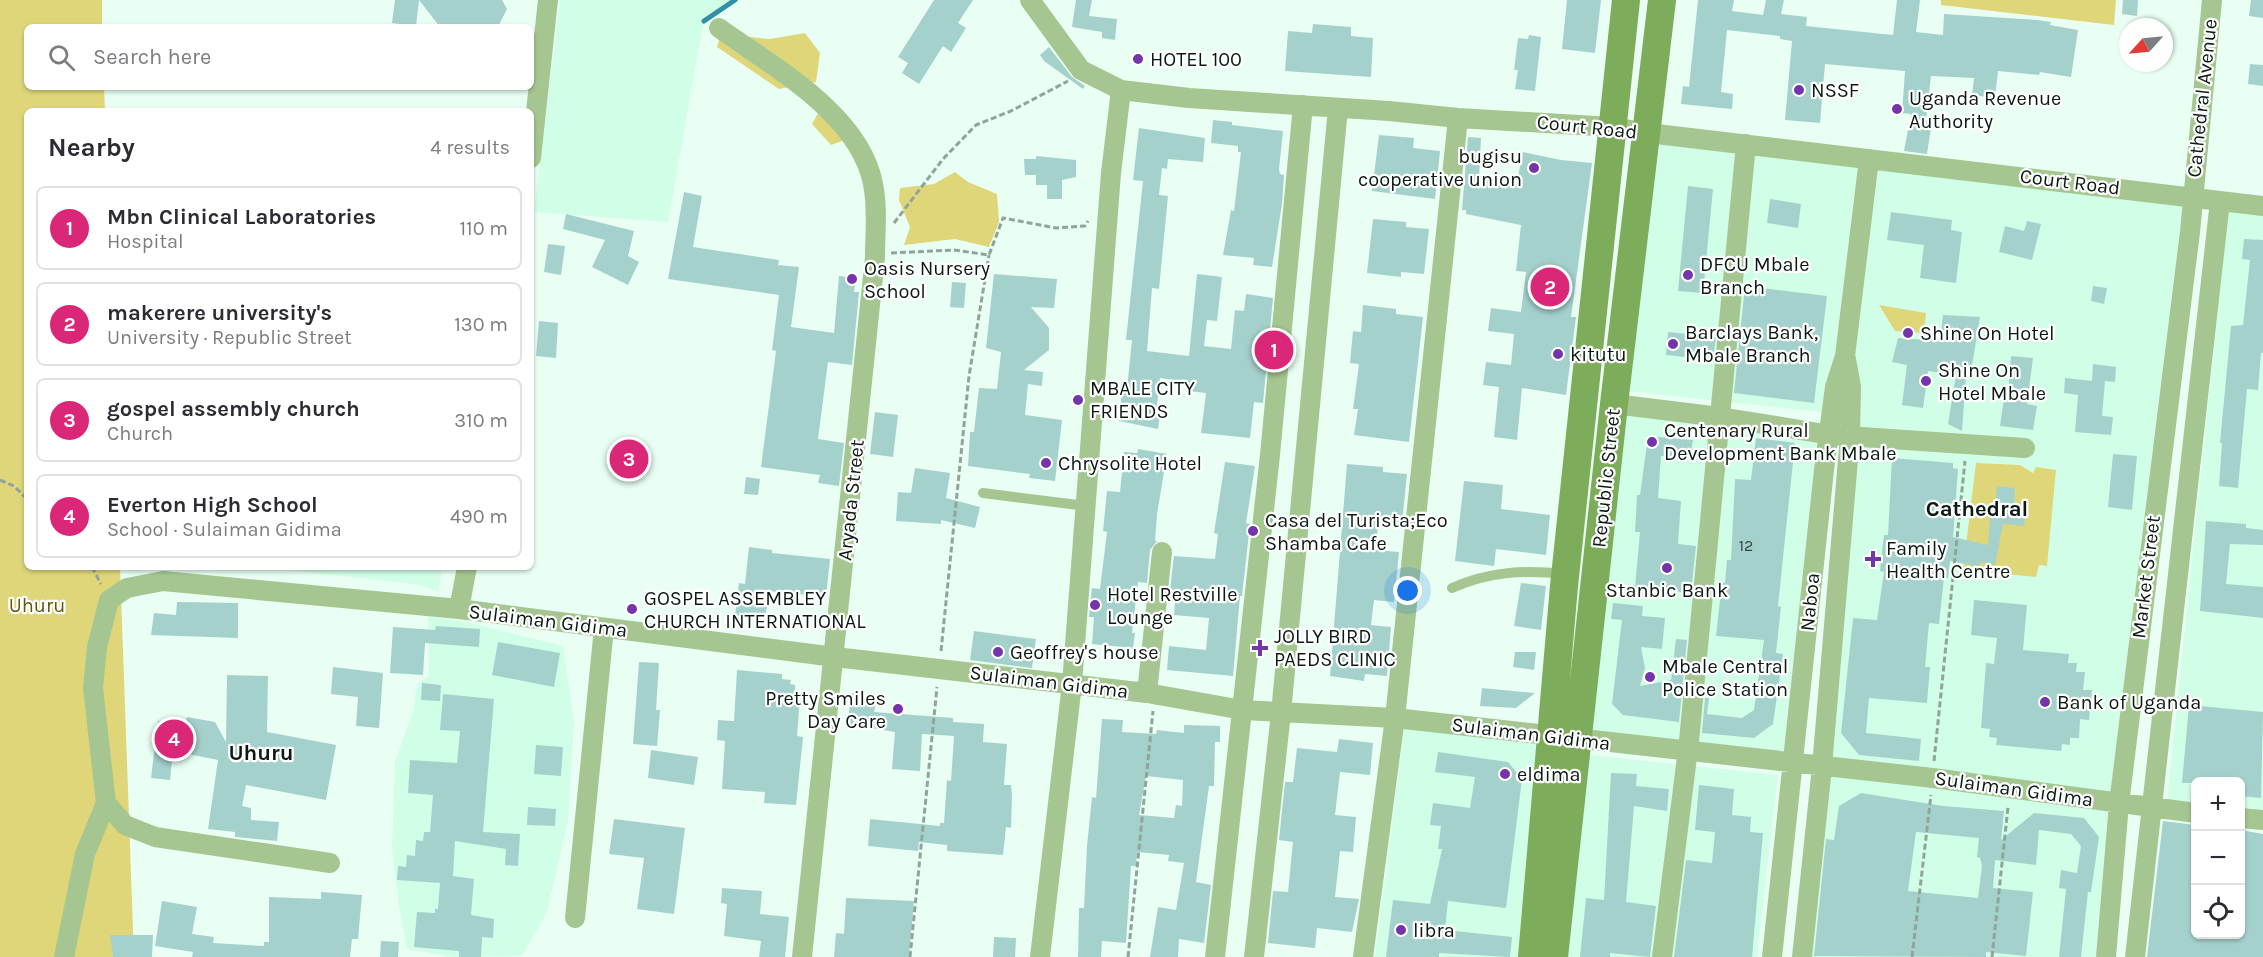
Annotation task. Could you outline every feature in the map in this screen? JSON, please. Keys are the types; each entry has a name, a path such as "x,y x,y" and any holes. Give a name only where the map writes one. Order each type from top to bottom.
{"main road":[{"name":"Republic Street","path":"1554,957 1565,738 1565,574 1626,0"},
{"name":"Republic Street","path":"1532,957 1614,404 1662,0"}],"street":[{"path":"534,130 548,0"},
{"name":"Court Road","path":"1030,0 1081,70 1121,90 1189,98 1613,127 2263,206"},
{"name":"Cathedral Avenue","path":"2187,196 2212,0"},
{"name":"Aryada Street","path":"719,28 812,96 848,131 865,159 873,182 875,248 835,657 802,957"},
{"path":"1040,957 1072,684 1111,173 1121,90"},
{"path":"1215,957 1243,710 1304,105"},
{"path":"1254,957 1281,713 1338,108"},
{"path":"1363,957 1395,718 1458,118"},
{"path":"1662,957 1688,752 1746,144"},
{"name":"Naboa","path":"1772,957 1791,764 1840,436 1851,387 1845,356 1869,159"},
{"name":"Market Street","path":"2106,957 2118,804 2190,232 2187,196"},
{"name":"Market Street","path":"2135,957 2220,201"},
{"path":"2168,399 2198,404"},
{"path":"1614,404 1720,417 1840,436 2025,448"},
{"name":"Naboa","path":"1802,957 1821,767 1840,436"},
{"path":"1151,695 1162,552"},
{"path":"459,609 466,570"},
{"name":"Sulaiman Gidima","path":"106,803 93,688 97,647 109,600 127,588 163,581 459,609 835,657 1072,684 1243,710 1395,718 1791,764 1933,778 2191,812"},
{"path":"575,918 604,628"},
{"path":"64,957 85,854 106,803 125,825 155,837 330,863"},
{"path":"2245,818 2263,820"}],"lane":[{"path":"983,493 1086,506"},
{"path":"1452,588 1496,573 1527,570 1565,574"}],"path":[{"path":"989,255 954,250 897,252 875,248 943,159 976,125 1011,111 1064,84 1081,70"},
{"path":"910,957 969,376 989,255 1003,218 1056,228 1085,226 1091,215"},
{"path":"1912,957 1933,778 1967,443"},
{"path":"0,480 14,486 24,496"},
{"path":"1128,957 1151,695"},
{"path":"1992,957 2010,788"}],"shaded area":[{"path":"560,0 737,0 703,25 668,222 534,212"},
{"path":"1661,137 1862,164 1831,413 1628,391"},
{"path":"1878,161 2194,198 2101,957 1802,957 1850,392"},
{"path":"2229,204 2263,209 2263,817 2245,814 2245,777 2191,777 2191,805 2167,801"},
{"path":"1626,415 1654,415 1700,424 1719,423 1828,444 1789,762 1583,739"},
{"path":"288,570 442,570 439,592 421,585"},
{"path":"428,616 466,622 563,646 574,721 568,821 547,912 522,956 454,957 407,949 392,848 395,762 413,711 417,684 429,676"},
{"path":"1405,723 1546,735 1521,957 1375,957"},
{"path":"1590,755 1778,775 1757,957 1568,957"}],"green space":[{"path":"0,0 102,0 102,24 24,24 24,90 104,90 105,108 24,108 24,570 120,570 134,957 0,957"},
{"path":"1941,0 2116,0 2114,25 1941,5"},
{"path":"805,33 820,53 816,82 779,89 717,47 721,34 770,39"},
{"path":"822,106 848,139 831,145 812,124"},
{"path":"955,172 968,182 997,194 999,222 989,247 955,239 904,245 910,227 899,200 900,188 934,184"},
{"path":"1879,305 1926,313 1924,333 1895,331"},
{"path":"1976,463 2020,465 2033,473 2036,467 2056,470 2047,566 2039,565 2036,577 1963,570"}],"building":[{"path":"395,0 419,0 416,24 392,23"},
{"path":"419,0 502,0 507,9 500,24 438,24"},
{"path":"934,0 973,0 958,23 966,28 951,52 943,46 919,84 902,73 908,63 898,57"},
{"path":"1076,0 1092,0 1089,16 1117,19 1115,40 1102,38 1102,32 1072,27"},
{"path":"1567,0 1601,0 1595,53 1562,49"},
{"path":"1698,0 1734,0 1732,11 1763,15 1766,0 1784,0 1781,14 1807,17 1806,26 1893,35 1897,0 1920,0 1916,32 1943,35 1944,14 2037,20 2078,30 2071,77 2040,72 2039,75 1998,71 1995,98 1972,95 1974,78 1931,76 1926,120 1932,121 1927,154 1904,151 1911,114 1902,113 1905,71 1825,64 1820,123 1785,120 1792,41 1780,39 1780,36 1727,30 1721,92 1733,94 1732,109 1681,104 1683,86 1689,87"},
{"path":"2123,0 2138,0 2137,16 2122,14"},
{"path":"2251,0 2263,0 2263,18 2249,16"},
{"path":"1313,24 1351,27 1351,36 1373,38 1371,77 1285,71 1288,31 1312,33"},
{"path":"1529,35 1541,37 1535,91 1515,89 1518,70 1514,70 1518,38 1528,39"},
{"path":"1049,47 1072,77 1085,86 1083,89 1044,61 1040,55"},
{"path":"2250,64 2263,65 2263,86 2248,84"},
{"path":"1213,120 1232,122 1232,125 1283,131 1279,169 1280,174 1284,175 1282,204 1272,267 1253,265 1254,258 1223,255 1231,210 1234,211 1241,152 1238,152 1238,146 1211,143"},
{"path":"1139,128 1205,138 1203,162 1168,159 1167,169 1162,168 1159,195 1168,196 1159,289 1152,288 1147,351 1189,356 1197,274 1222,277 1217,321 1207,320 1204,346 1231,349 1235,310 1244,311 1246,294 1273,298 1263,403 1254,402 1250,438 1201,433 1206,393 1188,391 1189,382 1160,378 1156,414 1160,414 1158,429 1119,421 1122,392 1127,389 1132,340 1126,340 1143,181 1133,180"},
{"path":"1379,135 1414,138 1413,148 1440,151 1435,199 1372,191"},
{"path":"1468,137 1481,138 1479,179 1516,186 1523,152 1561,160 1592,163 1571,317 1576,317 1566,395 1522,388 1517,440 1494,437 1499,387 1483,385 1486,362 1511,365 1514,334 1488,331 1491,308 1521,312 1526,272 1516,271 1521,225 1466,214 1466,210 1462,210"},
{"path":"1036,156 1076,160 1076,177 1062,180 1062,199 1047,199 1047,185 1036,185 1036,175 1025,175 1024,159 1036,159"},
{"path":"1688,186 1713,189 1703,293 1678,291"},
{"path":"684,192 702,196 693,247 779,260 778,265 799,267 791,327 834,333 839,276 856,278 854,292 859,292 852,365 828,362 818,439 844,443 839,486 818,483 820,475 761,467 776,351 772,350 779,295 668,279"},
{"path":"1770,199 1801,204 1798,228 1767,223"},
{"path":"1891,212 1952,220 1951,230 1962,232 1956,283 1920,278 1924,245 1887,240"},
{"path":"566,214 634,231 628,256 639,262 628,285 592,267 605,240 563,229"},
{"path":"1373,219 1406,222 1406,227 1429,229 1424,274 1401,272 1401,277 1367,273"},
{"path":"2027,221 2041,224 2032,260 1999,252 2005,226 2024,231"},
{"path":"2244,239 2263,240 2263,353 2261,353 2258,390 2247,389 2238,488 2219,486 2222,443 2220,443 2231,326 2243,325 2250,260 2242,259"},
{"path":"548,244 565,246 561,275 544,272"},
{"path":"994,274 1057,279 1054,308 1031,307 1049,328 1049,350 1024,370 1043,372 1042,386 1028,384 1025,415 1062,420 1055,481 1029,478 1030,474 968,466 970,432 974,432 979,388 997,389 1001,352 986,348"},
{"path":"952,282 966,283 964,308 950,307"},
{"path":"1745,286 1827,296 1814,403 1734,393"},
{"path":"2093,286 2107,288 2104,304 2091,301"},
{"path":"1363,305 1396,309 1396,314 1423,317 1409,442 1354,435 1358,409 1353,409 1359,364 1350,363 1353,331 1361,332"},
{"path":"1943,315 1980,317 1970,378 1966,377 1962,431 1948,424 1956,375 1928,371 1923,408 1902,405 1907,365 1892,362 1898,338 1940,341"},
{"path":"539,321 558,323 556,358 536,356"},
{"path":"1668,332 1716,337 1713,360 1666,355"},
{"path":"2011,356 2033,358 2027,404 2037,406 2033,430 2000,426 2005,391 2008,392"},
{"path":"2093,364 2116,367 2115,382 2105,381 2102,416 2113,417 2111,435 2075,432 2078,395 2064,393 2065,378 2092,381"},
{"path":"875,412 898,415 893,457 870,454"},
{"path":"1648,436 1693,440 1690,459 1661,456 1658,498 1681,501 1678,544 1696,546 1691,593 1635,587 1640,532 1635,532 1637,495 1640,495"},
{"path":"1756,438 1795,443 1778,606 1781,607 1776,653 1783,654 1773,724 1754,738 1702,733 1705,698 1709,698 1707,714 1742,718 1754,710 1764,640 1716,636 1722,582 1725,583 1727,560 1731,560 1735,479 1751,480"},
{"path":"1138,449 1167,454 1157,514 1155,541 1157,541 1150,550 1147,583 1138,582 1132,633 1135,633 1133,648 1092,644 1094,617 1089,617 1092,588 1100,589 1107,532 1103,531 1107,491 1120,492 1124,452 1137,453"},
{"path":"2113,454 2137,456 2132,510 2108,507"},
{"path":"1892,458 1953,463 1953,468 1958,469 1953,537 1988,545 1991,506 1995,507 1997,486 2015,488 2014,506 2026,506 2024,526 2003,524 1995,565 1981,562 1980,567 1950,561 1948,578 1944,578 1939,624 1929,623 1925,667 1930,667 1927,703 1869,698 1866,733 1921,739 1919,761 1859,755 1841,733 1853,618 1877,620 1884,572 1880,571 1884,535 1888,535"},
{"path":"1225,462 1255,466 1246,523 1250,524 1242,596 1240,596 1233,676 1167,670 1169,646 1206,650 1209,618 1174,615 1176,591 1170,590 1174,556 1215,559 1218,534 1214,533"},
{"path":"1347,464 1383,467 1383,472 1407,474 1402,524 1378,522 1376,550 1399,552 1394,602 1374,600 1371,625 1391,627 1387,676 1365,674 1364,681 1330,676"},
{"path":"915,468 950,473 946,498 980,507 975,528 941,520 941,524 896,521 898,492 911,493"},
{"path":"746,477 760,479 758,495 744,494"},
{"path":"1464,481 1503,485 1501,509 1550,515 1546,555 1496,549 1494,566 1455,561"},
{"path":"2206,521 2246,524 2246,528 2263,530 2263,545 2230,544 2226,584 2263,587 2263,618 2200,611"},
{"path":"749,547 772,550 772,553 830,559 826,597 769,591 765,620 735,616 739,583 745,584"},
{"path":"1521,583 1546,586 1541,630 1514,626"},
{"path":"1974,600 2027,605 2023,650 2069,654 2068,663 2077,663 2076,672 2085,672 2083,690 2092,690 2089,720 2080,719 2079,738 2070,738 2070,745 2062,744 2061,751 1996,745 1997,738 1989,737 1990,729 1981,728 1986,663 1994,664 1997,638 1971,635"},
{"path":"177,602 238,603 238,638 151,635 154,613 176,615"},
{"path":"1613,603 1643,606 1642,616 1665,618 1662,649 1641,647 1645,668 1640,686 1671,680 1676,639 1687,640 1679,722 1623,715 1612,704 1622,620 1611,619"},
{"path":"436,626 480,629 479,647 425,643 423,675 390,673 393,627 435,630"},
{"path":"974,631 1036,639 1032,668 970,660"},
{"path":"498,642 560,653 554,687 492,675"},
{"path":"1515,652 1536,652 1534,670 1513,667"},
{"path":"639,662 659,663 656,710 660,710 657,746 633,744"},
{"path":"333,667 383,673 379,728 356,726 358,697 331,694"},
{"path":"737,670 782,674 782,679 791,680 790,684 795,685 795,691 800,697 797,736 803,737 796,805 764,803 765,792 722,789 725,741 717,740 718,720 734,721"},
{"path":"227,675 268,676 267,732 336,745 326,800 246,785 242,806 251,808 251,820 279,822 277,841 235,837 235,832 208,829 218,760 173,751 170,780 151,778 158,721 185,724 187,717 215,722 226,742"},
{"path":"422,683 441,685 440,701 421,700"},
{"path":"1482,688 1535,693 1516,708 1480,706"},
{"path":"852,693 877,697 874,712 953,718 953,722 984,724 983,742 1007,744 1004,785 1011,785 1011,828 1006,827 1003,855 947,851 947,845 919,842 918,851 868,846 870,819 940,826 940,823 944,823 947,780 951,781 954,736 922,734 920,771 892,769 895,732 847,724"},
{"path":"443,694 494,699 483,832 520,834 518,866 505,865 506,849 455,841 453,876 474,879 471,915 494,919 493,938 482,937 481,957 459,957 459,951 414,947 417,912 435,913 435,909 438,909 440,883 397,880 398,866 406,867 407,855 415,856 416,840 423,841 424,832 430,832 433,795 408,793 410,760 457,763 460,731 440,730"},
{"path":"2189,705 2263,712 2261,798 2245,796 2245,777 2191,777 2191,783 2182,783"},
{"path":"1102,719 1123,720 1122,732 1156,734 1157,730 1184,733 1184,725 1220,726 1220,742 1215,742 1214,786 1209,786 1196,882 1211,885 1204,943 1179,939 1178,957 1150,957 1158,907 1176,910 1184,863 1168,861 1169,855 1137,852 1136,866 1131,866 1126,943 1102,941 1101,957 1078,957 1079,908 1084,908 1092,797 1096,798","holes":["1146,776 1183,780 1182,806 1176,805 1174,818 1139,815"]},
{"path":"1339,739 1373,743 1370,775 1340,772 1335,815 1356,817 1353,852 1340,851 1335,897 1359,899 1352,932 1317,928 1315,948 1268,943 1273,891 1288,892 1293,842 1279,840 1285,782 1293,782 1297,748 1337,752"},
{"path":"536,745 563,747 561,776 534,774"},
{"path":"651,750 698,757 694,785 648,778"},
{"path":"1438,752 1508,762 1522,779 1506,908 1448,901 1445,930 1512,937 1510,957 1439,953 1439,957 1386,957 1393,900 1430,904 1442,849 1438,849 1441,826 1430,825 1433,803 1470,808 1475,777 1435,772"},
{"path":"1611,773 1637,774 1636,786 1669,789 1667,811 1634,806 1626,902 1656,906 1650,957 1610,953 1610,957 1580,957 1586,898 1604,900"},
{"path":"1699,785 1734,789 1732,815 1751,817 1750,832 1763,833 1752,957 1674,957 1686,860 1712,863 1715,832 1695,830"},
{"path":"1861,793 1943,806 2004,811 2001,840 2034,813 2084,818 2099,837 2091,892 2088,892 2081,957 2059,957 2066,889 2059,888 2061,870 2077,873 2081,846 2071,834 2039,830 2036,865 1995,860 1993,888 2033,892 2026,956 1986,952 1986,957 1814,956 1826,839 1834,840 1839,806","holes":["1916,832 1979,838 1977,857 1980,858 1982,866 1978,898 1908,891"]},
{"path":"528,807 556,809 555,826 527,825"},
{"path":"614,819 685,828 674,914 637,909 644,858 609,854"},
{"path":"2163,821 2191,824 2191,939 2245,939 2245,831 2263,834 2263,957 2147,957"},
{"path":"722,888 762,891 760,914 789,917 785,957 759,957 761,941 724,936 727,904 721,903"},
{"path":"321,892 362,895 358,939 352,939 350,957 192,957 193,952 155,946 162,901 197,907 192,934 214,937 213,943 264,946 264,942 269,942 269,897 321,899"},
{"path":"846,898 914,901 909,957 834,957 836,933 844,934"},
{"path":"110,935 153,935 152,957 113,957"},
{"path":"994,937 1016,938 1015,957 993,957"},
{"path":"381,941 399,942 398,957 380,957"}],"waterway":[{"path":"704,21 735,0"}],"place":[{"name":"HOTEL 100","path":"1138,59"},
{"name":"NSSF","path":"1799,90"},
{"name":"Uganda Revenue Authority","path":"1897,109"},
{"name":"bugisu cooperative union","path":"1534,168"},
{"name":"DFCU Mbale Branch","path":"1688,275"},
{"name":"Oasis Nursery School","path":"852,279"},
{"name":"makerere university's","path":"1550,287"},
{"name":"Shine On Hotel","path":"1908,333"},
{"name":"Barclays Bank, Mbale Branch","path":"1673,344"},
{"name":"Mbn Clinical Laboratories","path":"1274,350"},
{"name":"kitutu","path":"1558,354"},
{"name":"Shine On Hotel Mbale","path":"1926,381"},
{"name":"MBALE CITY FRIENDS","path":"1078,400"},
{"name":"Centenary Rural Development Bank Mbale","path":"1652,442"},
{"name":"gospel assembly church","path":"629,459"},
{"name":"Chrysolite Hotel","path":"1046,463"},
{"name":"Casa del Turista;Eco Shamba Cafe","path":"1253,531"},
{"name":"Family Health Centre","path":"1873,559"},
{"name":"Stanbic Bank","path":"1667,568"},
{"name":"Hotel Restville Lounge","path":"1095,605"},
{"name":"GOSPEL ASSEMBLEY CHURCH INTERNATIONAL","path":"632,609"},
{"name":"JOLLY BIRD PAEDS CLINIC","path":"1260,648"},
{"name":"Geoffrey's house","path":"998,652"},
{"name":"Mbale Central Police Station","path":"1650,677"},
{"name":"Bank of Uganda","path":"2045,702"},
{"name":"Pretty Smiles Day Care","path":"898,709"},
{"name":"Everton High School","path":"174,739"},
{"name":"eldima","path":"1505,774"},
{"name":"libra","path":"1401,930"}],"district":[{"name":"Cathedral","path":"1977,509"},
{"name":"Uhuru","path":"261,753"}]}
